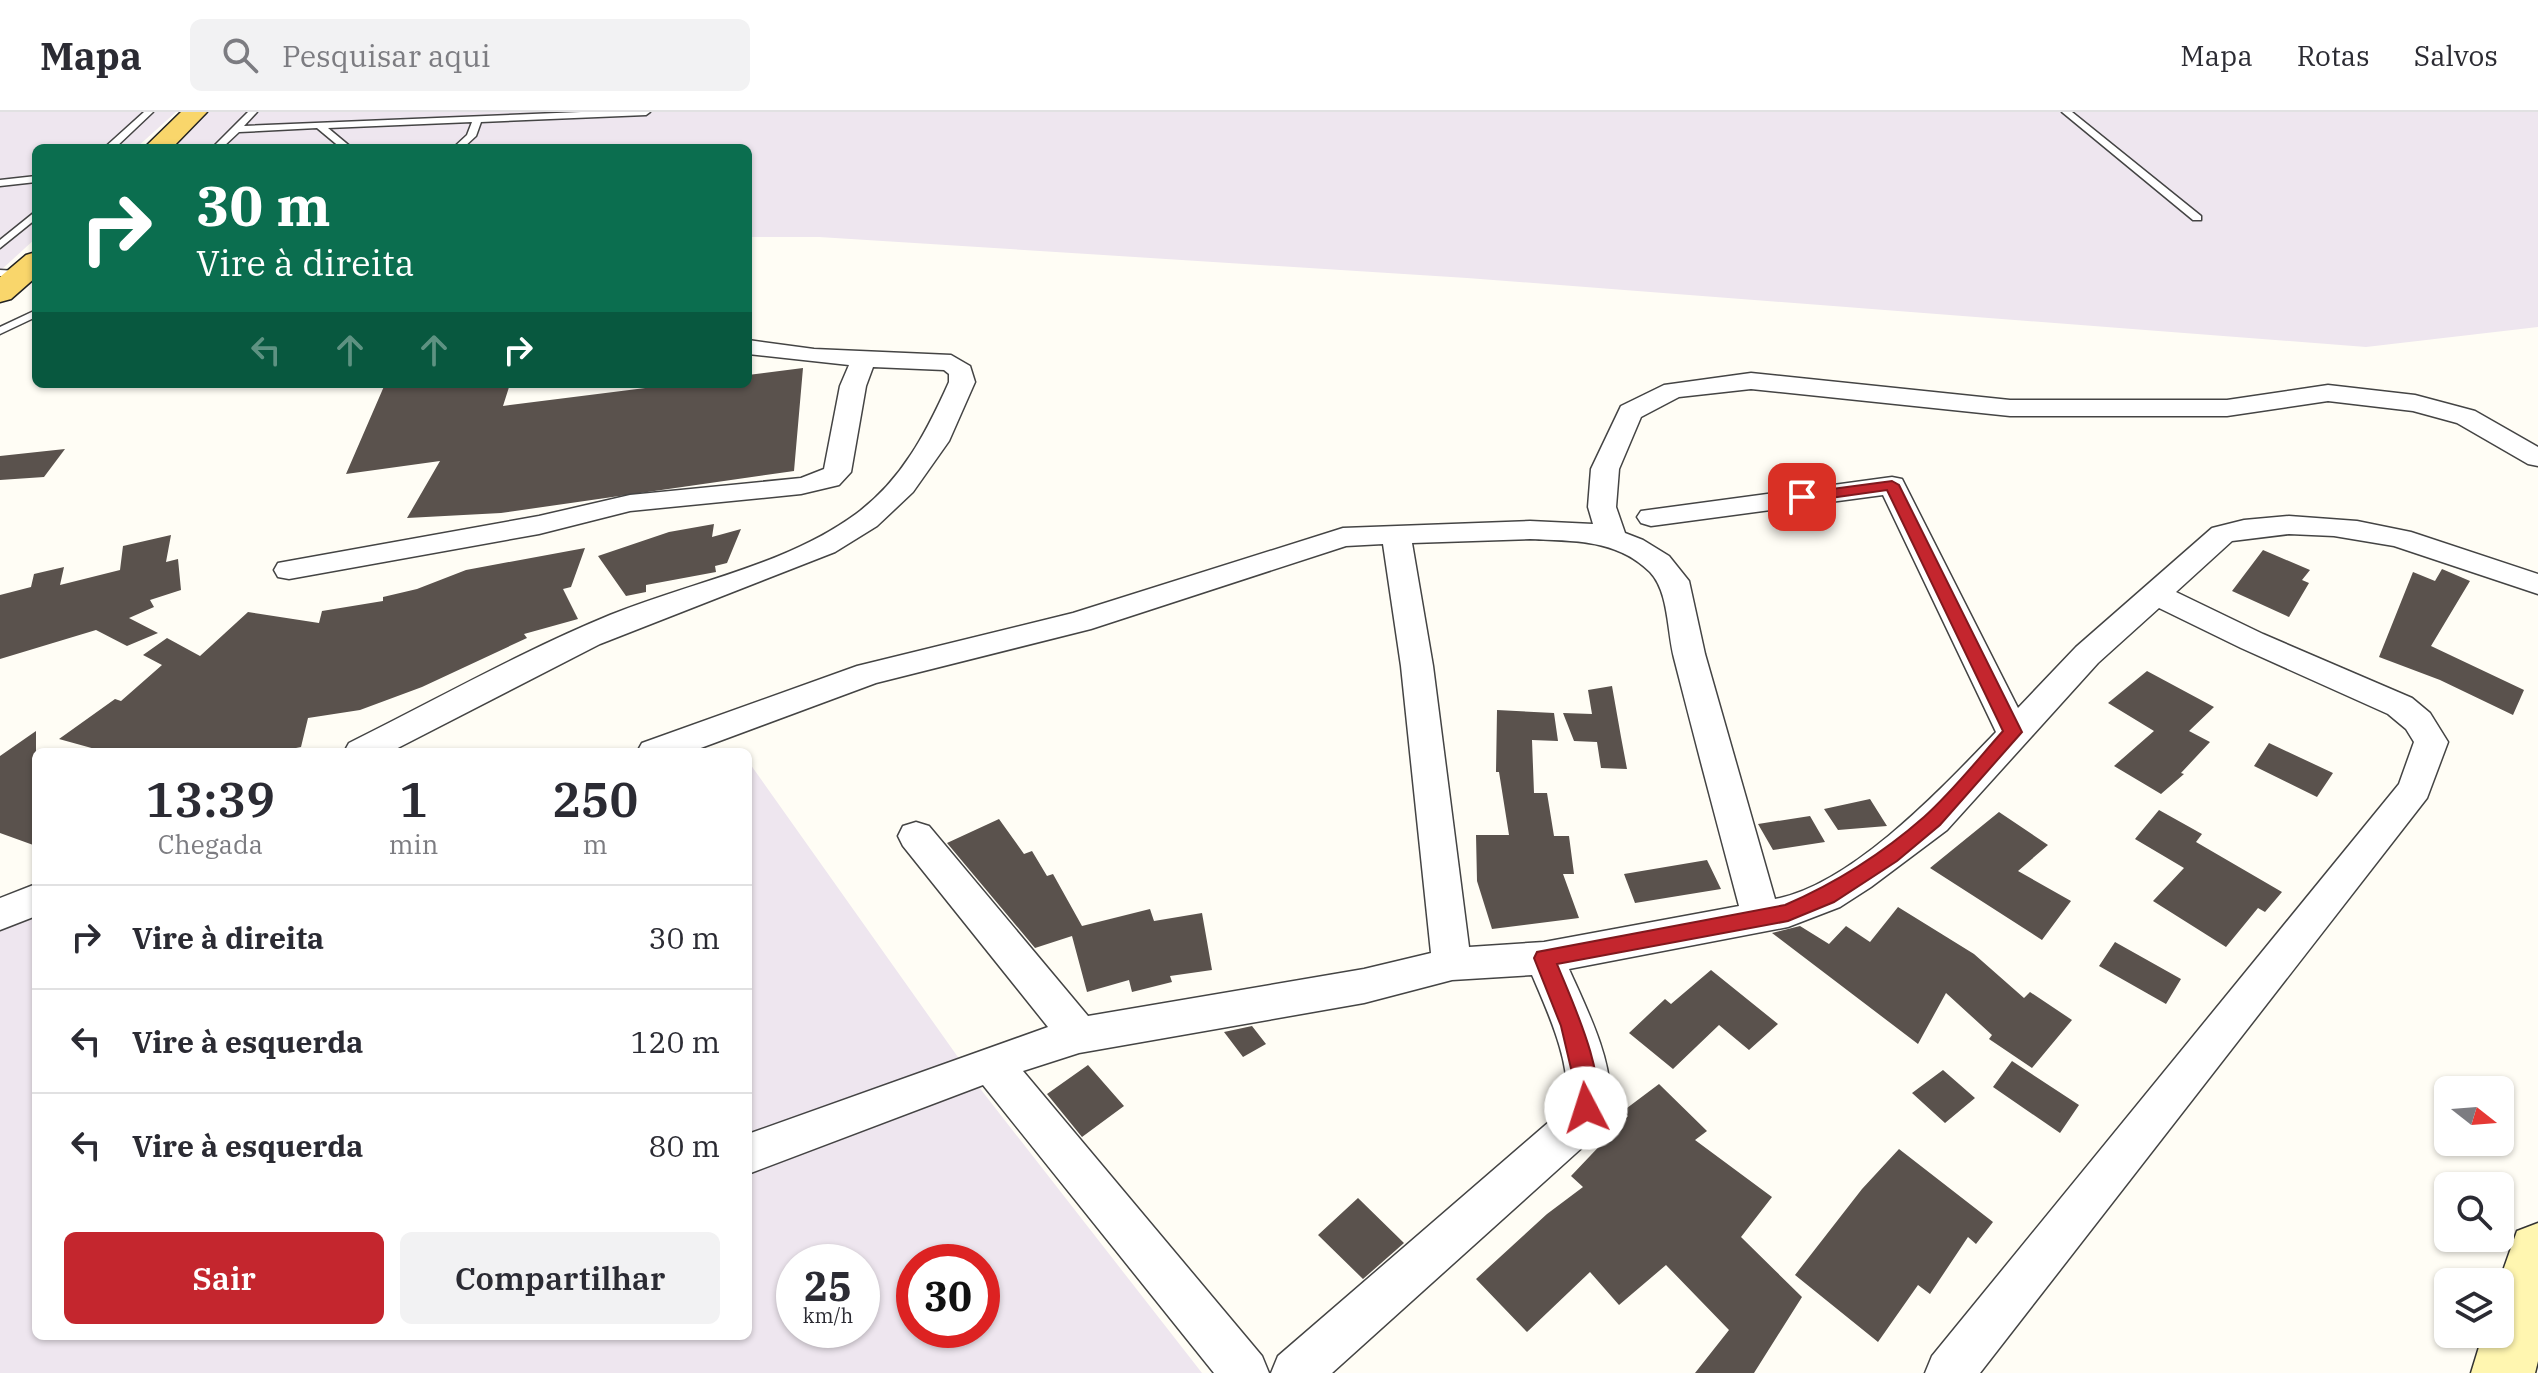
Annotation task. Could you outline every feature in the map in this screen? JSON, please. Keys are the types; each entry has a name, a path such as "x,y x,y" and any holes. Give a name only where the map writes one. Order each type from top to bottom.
{"main road":[{"path":"161,144 195,112"},
{"path":"2503,1373 2538,1252"}],"street":[{"path":"369,748 623,622 809,555 871,519 906,485 932,451 954,405 963,377 957,365 951,363 864,359 752,347"},
{"path":"289,570 539,525 630,503 735,495 829,479 837,472 853,386 864,359"},
{"path":"1612,538 1602,507 1605,469 1630,412 1673,390 1751,381 2010,408 2227,408 2328,393 2415,403 2466,417 2538,458"},
{"path":"1651,517 1892,485 2013,732"},
{"path":"752,1153 991,1063 1079,1035 1364,986 1452,964 1544,958 1788,912 1827,896 1890,855 1954,801 2013,732 2087,655 2158,595 2222,534 2248,527 2279,524 2333,527 2401,538 2538,584"},
{"path":"665,748 898,665 1131,607 1343,537 1567,529 1612,538 1646,555 1674,581 1689,654 1761,917"},
{"path":"1396,534 1417,666 1452,964"},
{"path":"1949,1373 2415,789 2431,742 2418,721 2400,706 2252,641 2158,595"},
{"path":"916,836 1079,1035"},
{"path":"0,915 32,901"},
{"path":"1295,1373 1580,1122 1588,1094 1585,1077 1571,1026 1544,958"},
{"path":"991,1063 1245,1373"}],"lane":[{"path":"113,144 149,112"},
{"path":"221,144 253,112"},
{"path":"236,129 646,112"},
{"path":"2066,112 2197,218"},
{"path":"462,144 471,136 478,119"},
{"path":"320,126 342,144"},
{"path":"0,183 32,179"},
{"path":"0,245 32,217"},
{"path":"0,331 32,315"}],"shaded area":[{"path":"0,112 176,112 140,144 32,144 32,242 0,271"},
{"path":"195,112 2538,112 2538,327 2366,347 1467,278 819,237 752,237 752,144 161,144"},
{"path":"752,767 982,1091 1202,1373 0,1373 0,909 32,896 32,1340 752,1340"}],"building":[{"path":"803,368 794,471 501,513 407,518 440,461 346,474 383,388 509,388 503,406 645,388 752,388 752,374"},
{"path":"65,449 44,477 0,480 0,456"},
{"path":"714,524 712,537 741,529 727,563 715,566 716,572 646,585 646,592 626,596 598,556 669,532"},
{"path":"171,535 166,562 178,559 181,590 150,600 154,607 129,618 158,633 127,646 96,630 0,659 0,595 31,587 34,574 64,567 60,585 120,570 123,546"},
{"path":"585,548 571,587 563,589 578,619 524,634 527,638 422,687 360,710 308,718 301,747 92,748 59,739 115,699 121,701 162,665 143,655 167,638 200,656 248,612 319,623 322,611 383,601 383,597 417,589 466,570"},
{"path":"2263,550 2310,570 2302,580 2309,583 2289,617 2232,591"},
{"path":"2442,569 2470,581 2431,646 2524,690 2513,715 2440,680 2379,657 2413,572 2435,581"},
{"path":"2147,671 2214,707 2189,731 2210,742 2181,773 2184,774 2161,794 2114,766 2154,731 2108,703"},
{"path":"1612,686 1627,769 1601,768 1597,742 1574,741 1563,713 1592,714 1588,690"},
{"path":"1497,710 1554,713 1558,741 1532,740 1534,793 1547,793 1554,836 1569,836 1574,874 1563,874 1579,918 1492,929 1477,881 1476,835 1509,835 1499,772 1496,772"},
{"path":"36,731 36,748 32,748 32,845 0,833 0,756"},
{"path":"2269,743 2333,773 2317,797 2254,766"},
{"path":"1870,799 1887,826 1838,830 1824,809"},
{"path":"2159,810 2202,834 2196,842 2282,892 2265,912 2258,908 2226,947 2153,901 2184,868 2135,839"},
{"path":"1999,812 2048,845 2018,871 2071,901 2042,940 1930,868"},
{"path":"1810,816 1825,842 1773,850 1758,824"},
{"path":"999,819 1024,854 1032,851 1047,876 1053,874 1082,926 1150,909 1154,921 1202,913 1212,970 1170,976 1172,982 1132,992 1129,980 1087,992 1072,936 1035,948 947,843"},
{"path":"1707,860 1721,889 1635,903 1624,874"},
{"path":"1898,907 1974,954 2024,998 2030,992 2072,1020 2032,1068 1989,1039 1992,1035 1946,993 1918,1044 1772,933 1800,926 1829,944 1846,926 1870,942"},
{"path":"2115,942 2181,979 2166,1004 2099,966"},
{"path":"1711,970 1778,1024 1749,1050 1719,1025 1673,1069 1629,1033 1665,999 1671,1004"},
{"path":"1252,1026 1266,1044 1243,1057 1224,1032"},
{"path":"2012,1061 2079,1105 2060,1133 1993,1087"},
{"path":"1088,1065 1124,1106 1082,1137 1047,1094"},
{"path":"1943,1070 1975,1098 1945,1123 1912,1093"},
{"path":"1659,1084 1707,1131 1695,1140 1772,1197 1741,1237 1802,1297 1754,1373 1695,1373 1729,1330 1666,1265 1619,1305 1590,1272 1527,1332 1476,1279 1547,1214 1583,1187 1571,1176 1628,1116 1623,1111"},
{"path":"1899,1149 1993,1222 1976,1244 1968,1237 1930,1294 1918,1285 1878,1342 1795,1275 1862,1189"},
{"path":"1358,1198 1404,1243 1363,1279 1318,1235"}],"route":[{"path":"1586,1108 1588,1094 1585,1077 1571,1026 1544,958 1788,912 1827,896 1890,855 1934,820 2013,732 1892,485 1802,497"}]}
